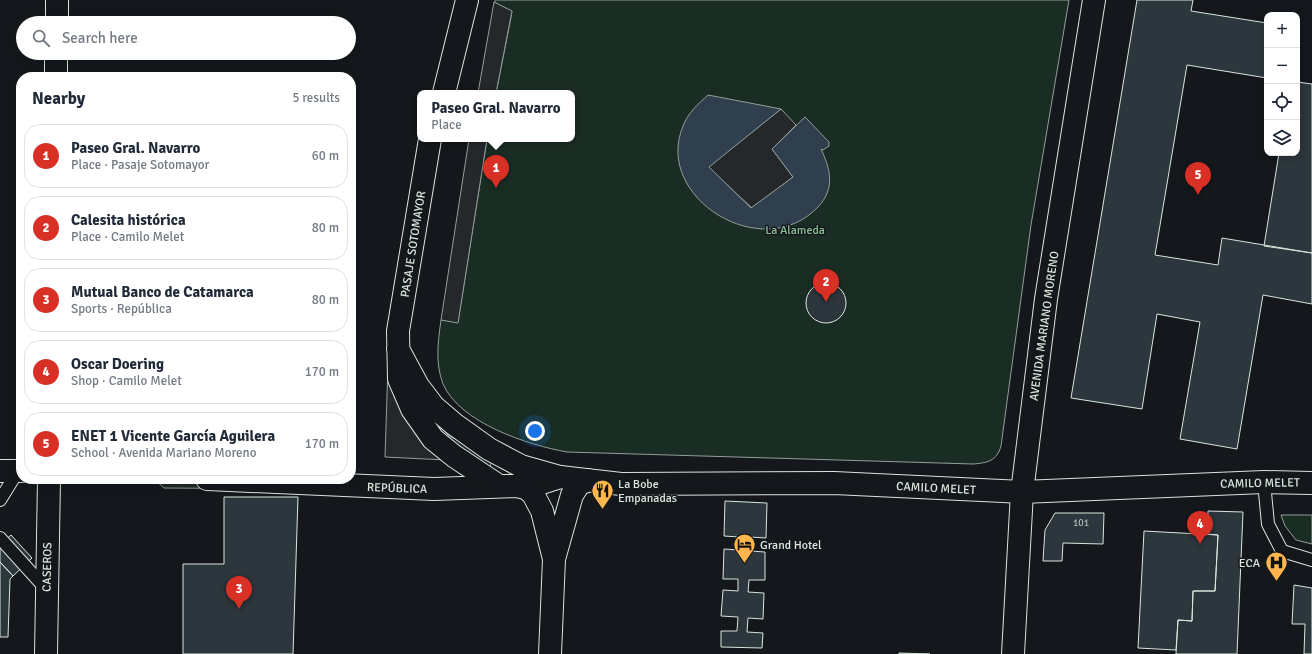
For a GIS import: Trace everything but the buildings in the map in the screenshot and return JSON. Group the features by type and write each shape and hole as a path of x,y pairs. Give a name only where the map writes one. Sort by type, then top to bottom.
{"main road":[{"path":"57,0 57,16"},
{"path":"445,90 467,0"},
{"name":"AVENIDA MARIANO MORENO","path":"1013,654 1022,492 1046,299 1094,0"},
{"path":"56,60 56,72"},
{"name":"PASAJE SOTOMAYOR","path":"430,142 398,332 400,379 412,409 420,423 433,439 454,456 499,486"},
{"path":"398,349 422,391 434,407 454,424 489,448 521,466 560,477"},
{"name":"CAMILO MELET","path":"560,477 621,484 834,483 1022,492 1264,482 1312,483"},
{"name":"REPÚBLICA","path":"320,484 434,489 499,486 518,486 526,488 560,477"},
{"path":"550,654 554,559 572,495 579,484 589,480"},
{"name":"CASEROS","path":"46,654 49,484"},
{"path":"526,488 533,494 542,511 554,559"}],"lane":[{"path":"0,500 13,471"},
{"path":"1264,482 1268,524 1282,551 1312,560"},
{"path":"0,538 47,590"}],"green space":[{"name":"La Alameda","path":"496,0 1069,0 1031,225 1001,446 997,455 987,462 973,464 567,452 551,449 515,438 479,421 464,410 452,398 443,384 440,376 438,360 438,344 441,320 458,322 487,142 575,142 575,90 497,90 512,12 494,2"},
{"path":"1281,515 1312,515 1312,544 1296,540 1285,526"}],"shaded area":[{"path":"494,2 512,11 497,90 479,90"},
{"path":"781,109 796,125 772,149 793,177 752,208 708,167"},
{"path":"469,142 487,142 458,323 441,320"},
{"path":"388,365 446,460 385,457"},
{"path":"434,421 449,436 493,457 490,467 480,464 435,432"},
{"path":"160,484 318,484 313,489 164,488"}],"water":[{"path":"708,95 781,109 709,167 751,208 793,177 772,149 805,117 829,142 829,146 823,150 821,149 829,172 829,186 827,193 818,207 795,223 769,229 743,226 719,215 698,199 684,177 678,153 685,121 694,109"}],"place":[{"name":"Paseo Gral. Navarro","path":"496,188"},
{"name":"ENET 1 Vicente García Aguilera","path":"1198,195"},
{"name":"Calesita histórica","path":"826,302"},
{"name":"La Bobe Empanadas","path":"602,510"},
{"name":"Oscar Doering","path":"1200,544"},
{"name":"Grand Hotel","path":"744,564"},
{"name":"ECA","path":"1276,582"},
{"name":"Mutual Banco de Catamarca","path":"239,609"}]}
